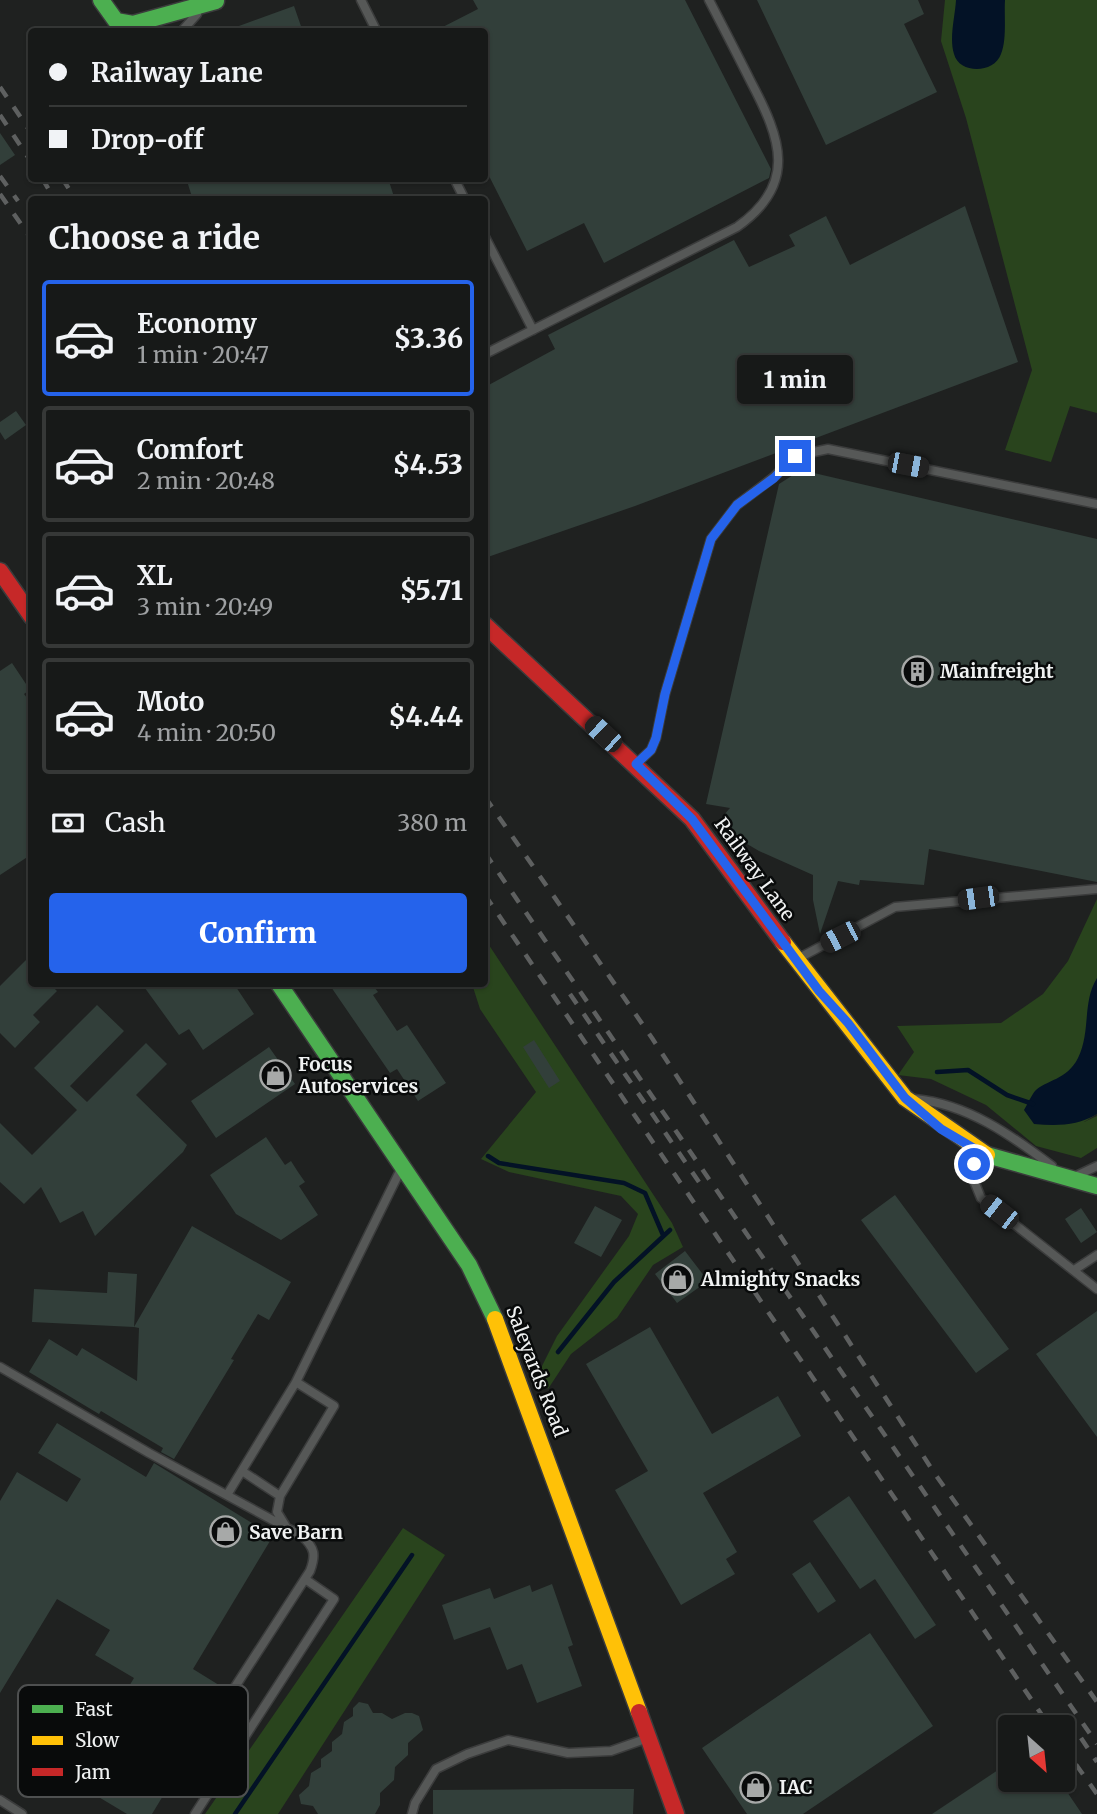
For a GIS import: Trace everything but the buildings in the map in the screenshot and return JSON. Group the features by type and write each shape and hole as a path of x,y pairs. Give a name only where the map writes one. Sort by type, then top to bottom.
{"street":[{"path":"101,0 116,21 133,24 218,1"},
{"path":"0,571 28,611"},
{"name":"Railway Lane","path":"488,628 692,819 796,959 905,1098 941,1129 980,1152 1009,1163 1097,1186"},
{"name":"Saleyards Road","path":"281,987 468,1265 493,1313 676,1814"}],"lane":[{"path":"361,0 375,28"},
{"path":"488,352 737,228 767,200 779,162 776,135 709,0"},
{"path":"185,28 199,12 218,1"},
{"path":"488,243 533,330"},
{"path":"636,764 651,750 656,738 665,694 711,539 737,505 774,478 795,456 828,449 1097,504"},
{"path":"796,959 895,906 1097,889"},
{"path":"905,1098 943,1102 967,1112 1069,1179 1097,1166"},
{"path":"980,1152 972,1176 981,1198 1097,1289"},
{"path":"227,1495 296,1382 402,1166"},
{"path":"1074,1270 1097,1255"},
{"path":"0,1367 286,1527 313,1546 315,1558 305,1579 236,1685"},
{"path":"286,1527 277,1512 280,1496 334,1406 296,1382"},
{"path":"242,1471 280,1496"},
{"path":"248,1732 334,1599 305,1579"},
{"path":"412,1814 415,1802 436,1769 467,1754 508,1740 568,1753 611,1751 650,1737"},
{"path":"195,1814 206,1797"},
{"path":"0,1800 22,1814"}],"green space":[{"path":"945,0 1097,0 1097,413 1070,406 1051,462 1005,450 1032,370 966,118 941,41"},
{"path":"1097,899 1097,1114 1084,1122 1097,1116 1097,1148 1081,1158 1036,1146 986,1105 931,1079 898,1075 914,1052 897,1026 1001,1023 1043,994 1068,961"},
{"path":"488,944 672,1223 683,1247 653,1265 617,1318 571,1354 548,1389 540,1370 557,1336 629,1236 638,1214 621,1196 509,1172 481,1159 536,1092 480,1009 473,987 488,987"},
{"path":"403,1528 445,1555 278,1814 205,1814 217,1797 248,1797 248,1752"}],"water":[{"path":"956,0 1005,0 1003,48 997,61 991,65 977,69 957,61 952,41"},
{"path":"1097,978 1097,1114 1067,1124 1034,1124 1024,1110 1035,1091 1068,1071 1078,1058 1092,987"}],"waterway":[{"path":"937,1072 968,1070 1007,1095 1033,1104"},
{"path":"488,1156 499,1163 624,1183 645,1193 663,1235"},
{"path":"558,1352 614,1282 670,1230"},
{"path":"248,1795 412,1555"},
{"path":"235,1814 247,1797"}],"railway":[{"path":"0,87 28,128"},
{"path":"0,115 28,157"},
{"path":"0,176 18,201"},
{"path":"44,182 53,196"},
{"path":"65,182 73,196"},
{"path":"0,194 28,234"},
{"path":"488,801 652,1038 935,1474 1097,1702"},
{"path":"488,857 1097,1744"},
{"path":"488,899 1042,1715"},
{"path":"570,994 701,1185"},
{"path":"1081,1738 1097,1762"},
{"path":"1075,1763 1097,1794"}],"traffic: fast":[{"path":"101,0 116,21 133,24 216,1"},
{"path":"281,987 469,1265 495,1319"},
{"path":"987,1155 1097,1186"}],"traffic: slow":[{"path":"783,942 905,1098 987,1155"},
{"path":"495,1319 639,1712"}],"traffic: jam":[{"path":"0,571 28,611"},
{"path":"488,628 692,819 783,942"},
{"path":"639,1712 676,1814"}],"place":[{"name":"Mainfreight","path":"917,671"},
{"name":"Focus Autoservices","path":"275,1075"},
{"name":"Almighty Snacks","path":"678,1279"},
{"name":"Save Barn","path":"226,1532"},
{"name":"IAC","path":"756,1787"}],"route":[{"path":"795,456 774,478 737,505 711,539 665,694 656,738 651,750 636,764 692,819 819,991 848,1023 905,1098 941,1129 980,1152 974,1164"}]}
